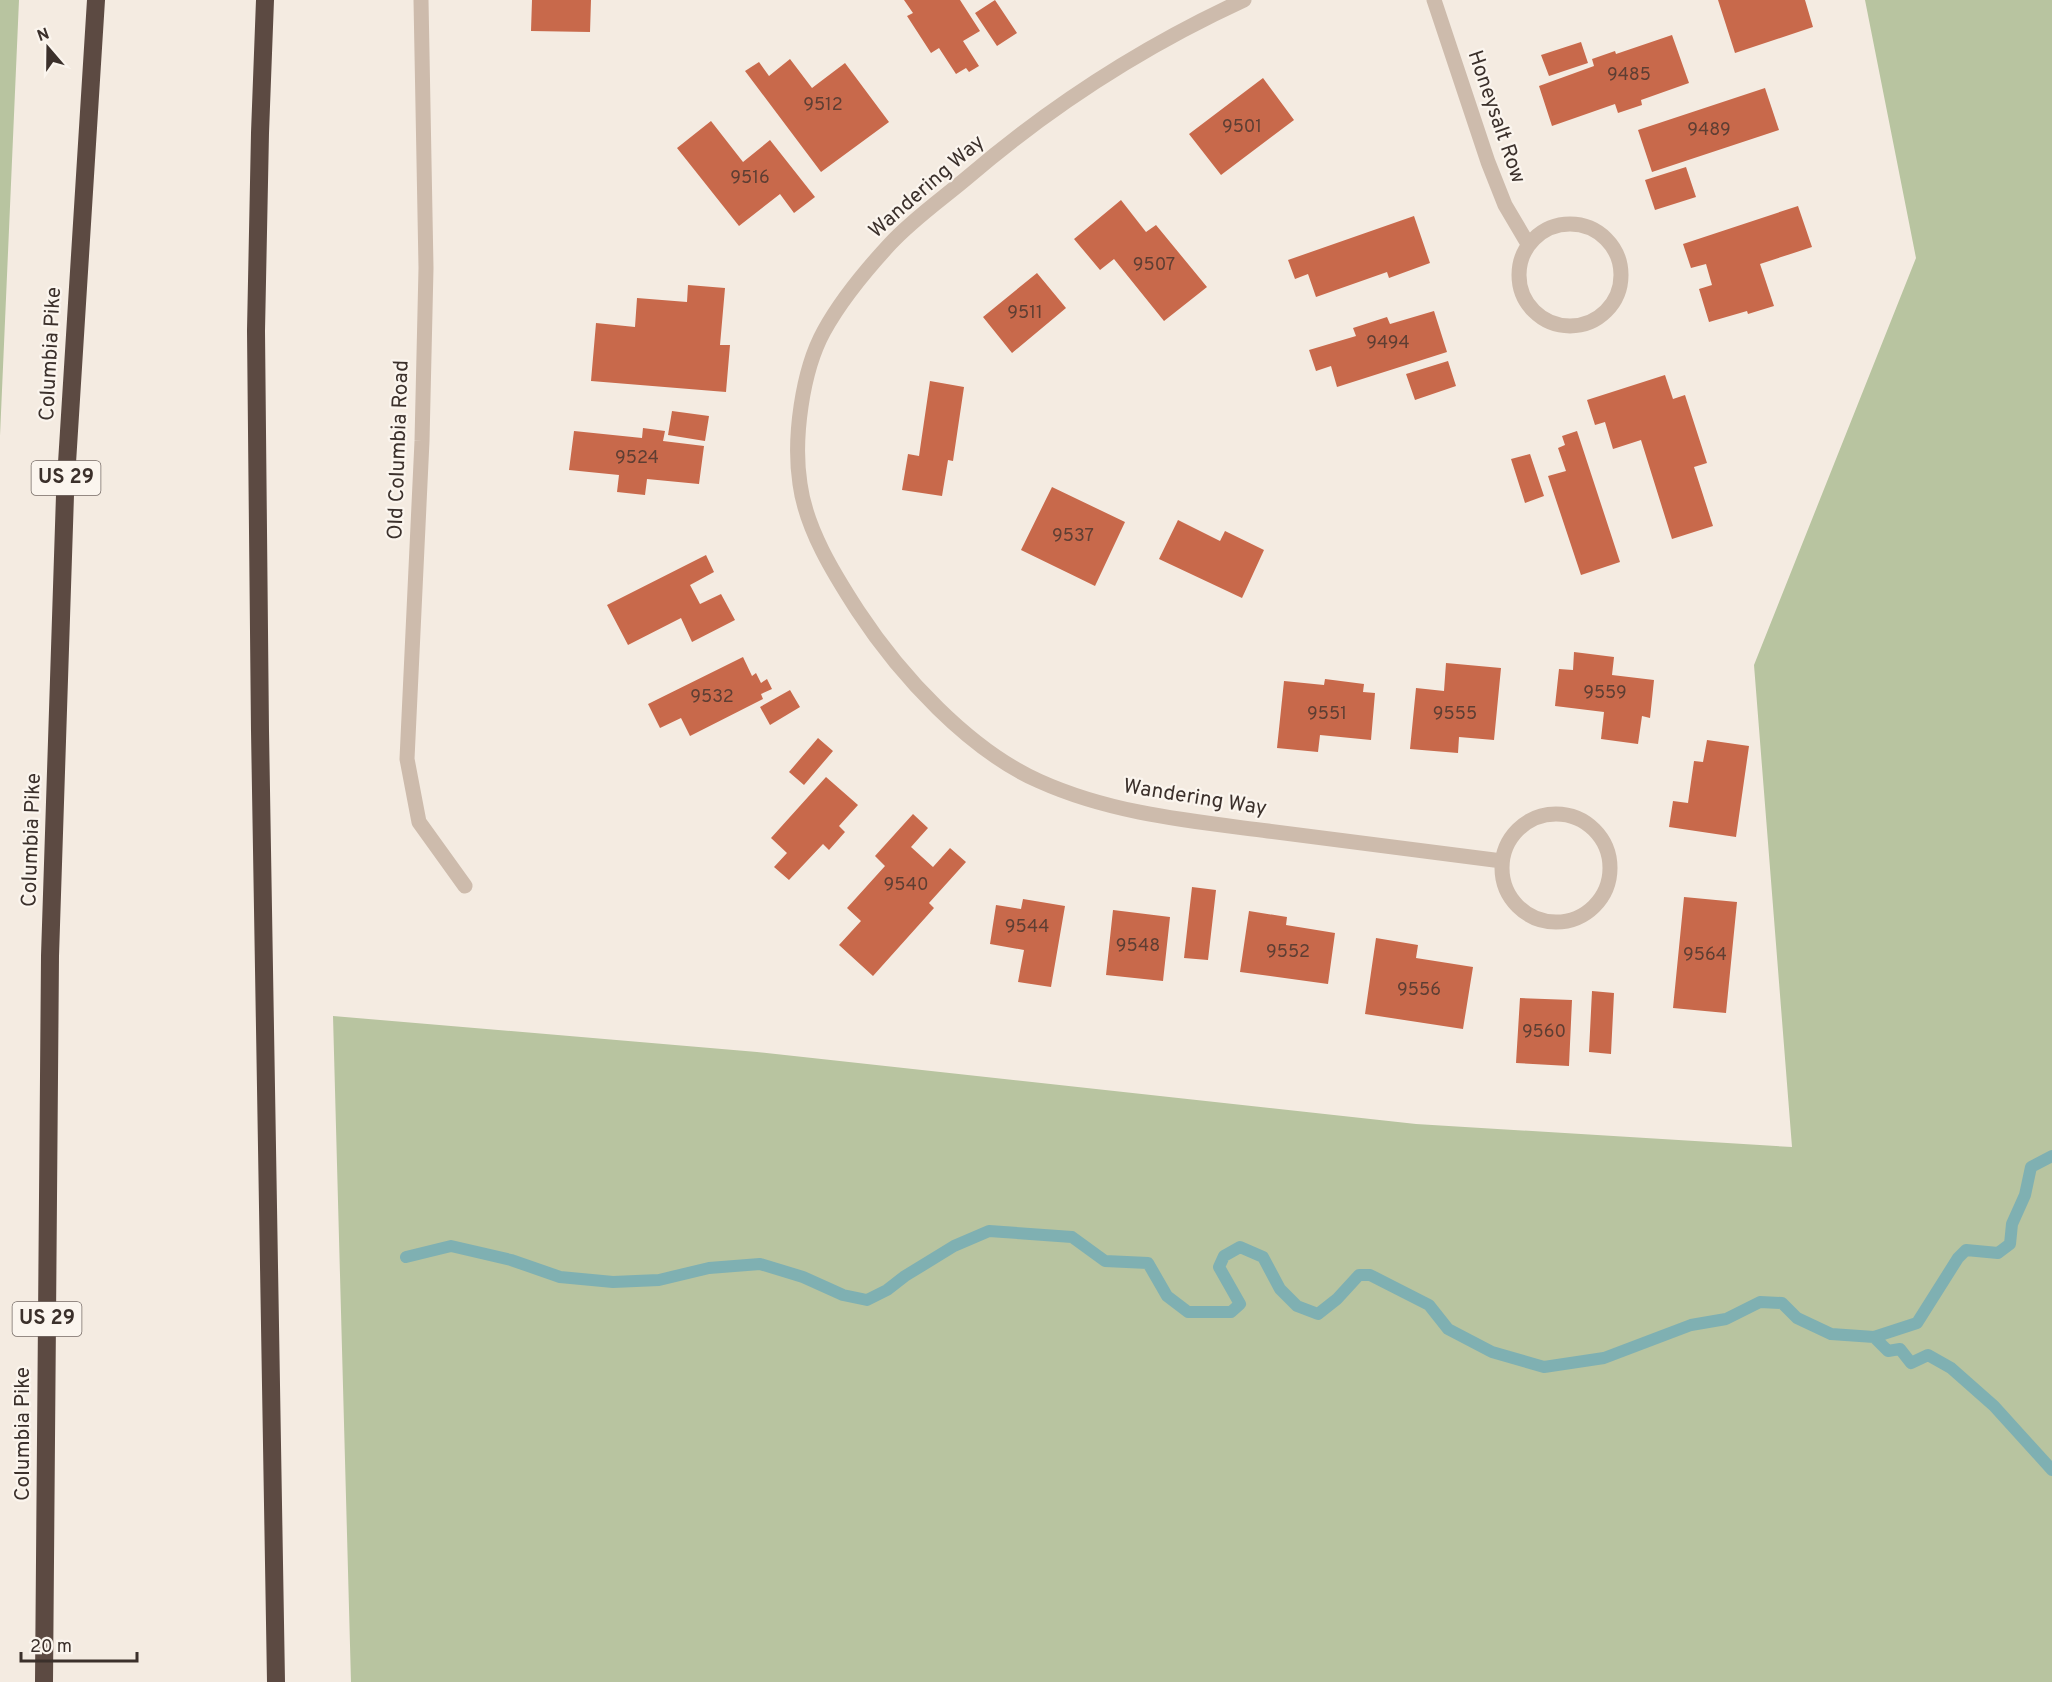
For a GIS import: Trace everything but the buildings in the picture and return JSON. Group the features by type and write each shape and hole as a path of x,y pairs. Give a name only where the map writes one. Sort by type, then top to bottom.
{"highway":[{"name":"Columbia Pike","path":"44,1682 51,944 65,495 96,0"},
{"path":"265,0 256,354 276,1682"}],"street":[{"name":"Old Columbia Road","path":"422,0 426,268 422,441 407,759 419,822 465,886"},
{"name":"Wandering Way","path":"1244,0 1141,53 1058,107 987,161 892,241 853,288 822,333 806,380 797,432 800,486 814,533 837,580 870,629 911,679 947,718 990,752 1037,781 1095,801 1156,817 1502,861"},
{"name":"Honeysalt Row","path":"1434,0 1492,173 1505,205 1528,244"},
{"path":"1572,224 1591,228 1608,240 1618,256 1621,269 1621,284 1609,308 1596,319 1572,326 1556,324 1532,310 1523,296 1519,280 1521,259 1528,244 1543,231 1557,225 1572,224"},
{"path":"1551,814 1570,816 1585,823 1599,836 1607,850 1610,873 1605,892 1596,904 1581,916 1565,922 1546,922 1532,917 1516,906 1507,892 1502,875 1502,861 1508,843 1519,829 1535,819 1551,814"}],"green space":[{"path":"0,0 19,0 0,436"},
{"path":"1865,0 2052,0 2052,1682 351,1682 333,1016 757,1052 1416,1124 1792,1147 1754,665 1916,258"}],"waterway":[{"path":"406,1257 451,1246 511,1260 560,1277 613,1282 659,1280 709,1268 760,1264 803,1277 843,1295 867,1300 887,1290 905,1276 954,1246 989,1231 1072,1237 1105,1261 1148,1263 1167,1296 1188,1312 1231,1312 1240,1304 1219,1267 1224,1256 1240,1247 1263,1257 1280,1289 1297,1306 1318,1314 1337,1299 1359,1275 1370,1275 1429,1305 1448,1329 1492,1352 1544,1367 1604,1358 1691,1325 1726,1319 1760,1302 1782,1303 1797,1318 1831,1334 1874,1337 1917,1323 1958,1258 1966,1250 1998,1253 2010,1244 2012,1224 2025,1195 2031,1167 2052,1156"},
{"path":"1874,1337 1888,1351 1900,1349 1911,1363 1928,1355 1951,1368 1994,1406 2052,1470"}]}
